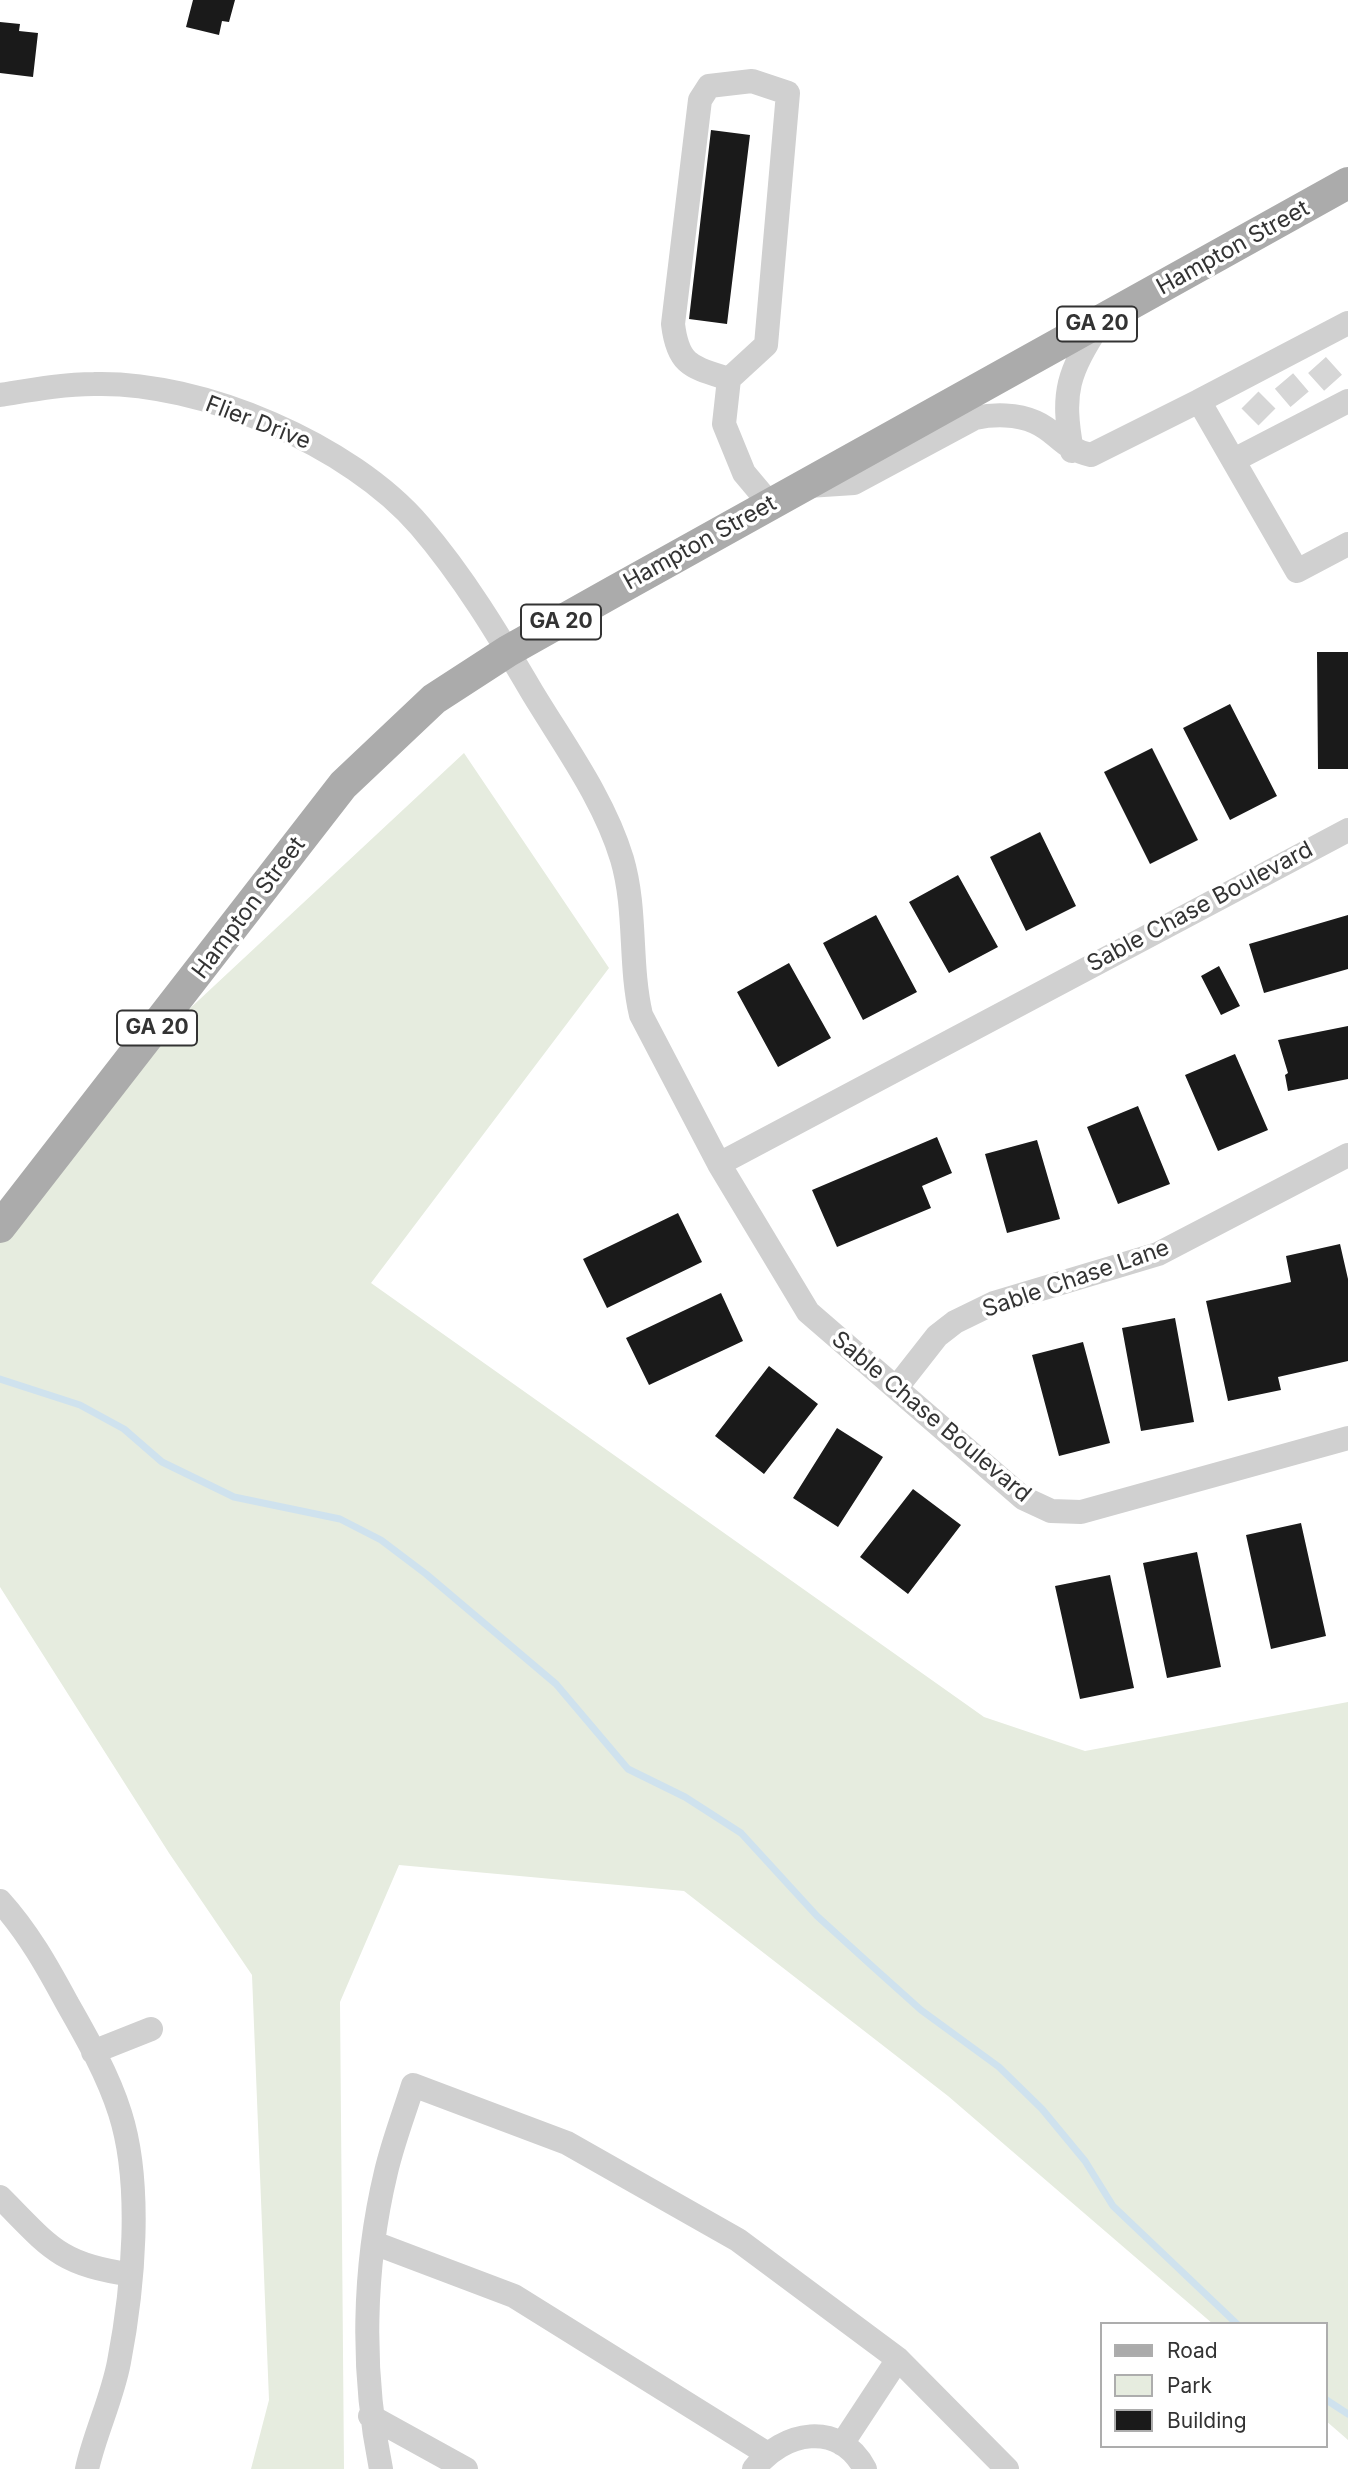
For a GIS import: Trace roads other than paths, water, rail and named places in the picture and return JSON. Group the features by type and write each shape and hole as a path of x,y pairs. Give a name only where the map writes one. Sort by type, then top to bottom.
{"main road":[{"name":"Hampton Street","path":"0,1227 343,785 434,699 508,651 770,503 1100,323 1346,183"}],"street":[{"path":"729,379 696,368 676,350 673,324 700,100 709,86 752,81 788,93 785,153 766,345 729,379 724,424 744,473 770,503"},
{"path":"1072,451 1066,397 1074,362 1100,323"},
{"path":"800,487 854,483 975,418 992,415 1036,422 1072,451 1091,455 1199,401 1242,392 1308,357 1343,332"},
{"name":"Flier Drive","path":"0,395 96,383 163,391 238,410 286,429 331,452 371,482 418,524 464,582 508,651"},
{"path":"1234,460 1277,427 1344,395"},
{"path":"1199,401 1297,570 1348,544"},
{"name":"Sable Chase Boulevard","path":"508,651 609,824 622,859 631,901 636,992 641,1015 719,1164 808,1312 1023,1498 1038,1506 1064,1513 1081,1512 1348,1438"},
{"name":"Sable Chase Boulevard","path":"719,1164 1348,830"},
{"name":"Sable Chase Lane","path":"897,1387 921,1354 955,1322 994,1303 1158,1254 1348,1155"},
{"path":"0,1901 37,1947 93,2052 120,2113 129,2151 133,2181 129,2274 119,2363 87,2469"},
{"path":"93,2052 151,2029"},
{"path":"381,2469 370,2416 368,2277 386,2171 413,2085 567,2143 738,2240 898,2359 1007,2469"},
{"path":"0,2197 45,2242 67,2259 89,2268 129,2274"},
{"path":"374,2243 514,2296 760,2461 784,2441 805,2436 827,2438 842,2444 865,2469"},
{"path":"842,2444 898,2359"},
{"path":"370,2416 466,2469"}],"waterway":[{"path":"0,1379 80,1405 124,1429 162,1462 234,1497 340,1519 381,1540 426,1574 556,1684 628,1769 685,1797 741,1833 817,1916 872,1966 921,2010 999,2067 1042,2109 1085,2161 1113,2206 1235,2322"},
{"path":"1327,2400 1348,2414"}],"tunnel":[{"path":"1317,365 1335,385"},
{"path":"1284,381 1302,402"},
{"path":"1250,400 1270,420"}]}
